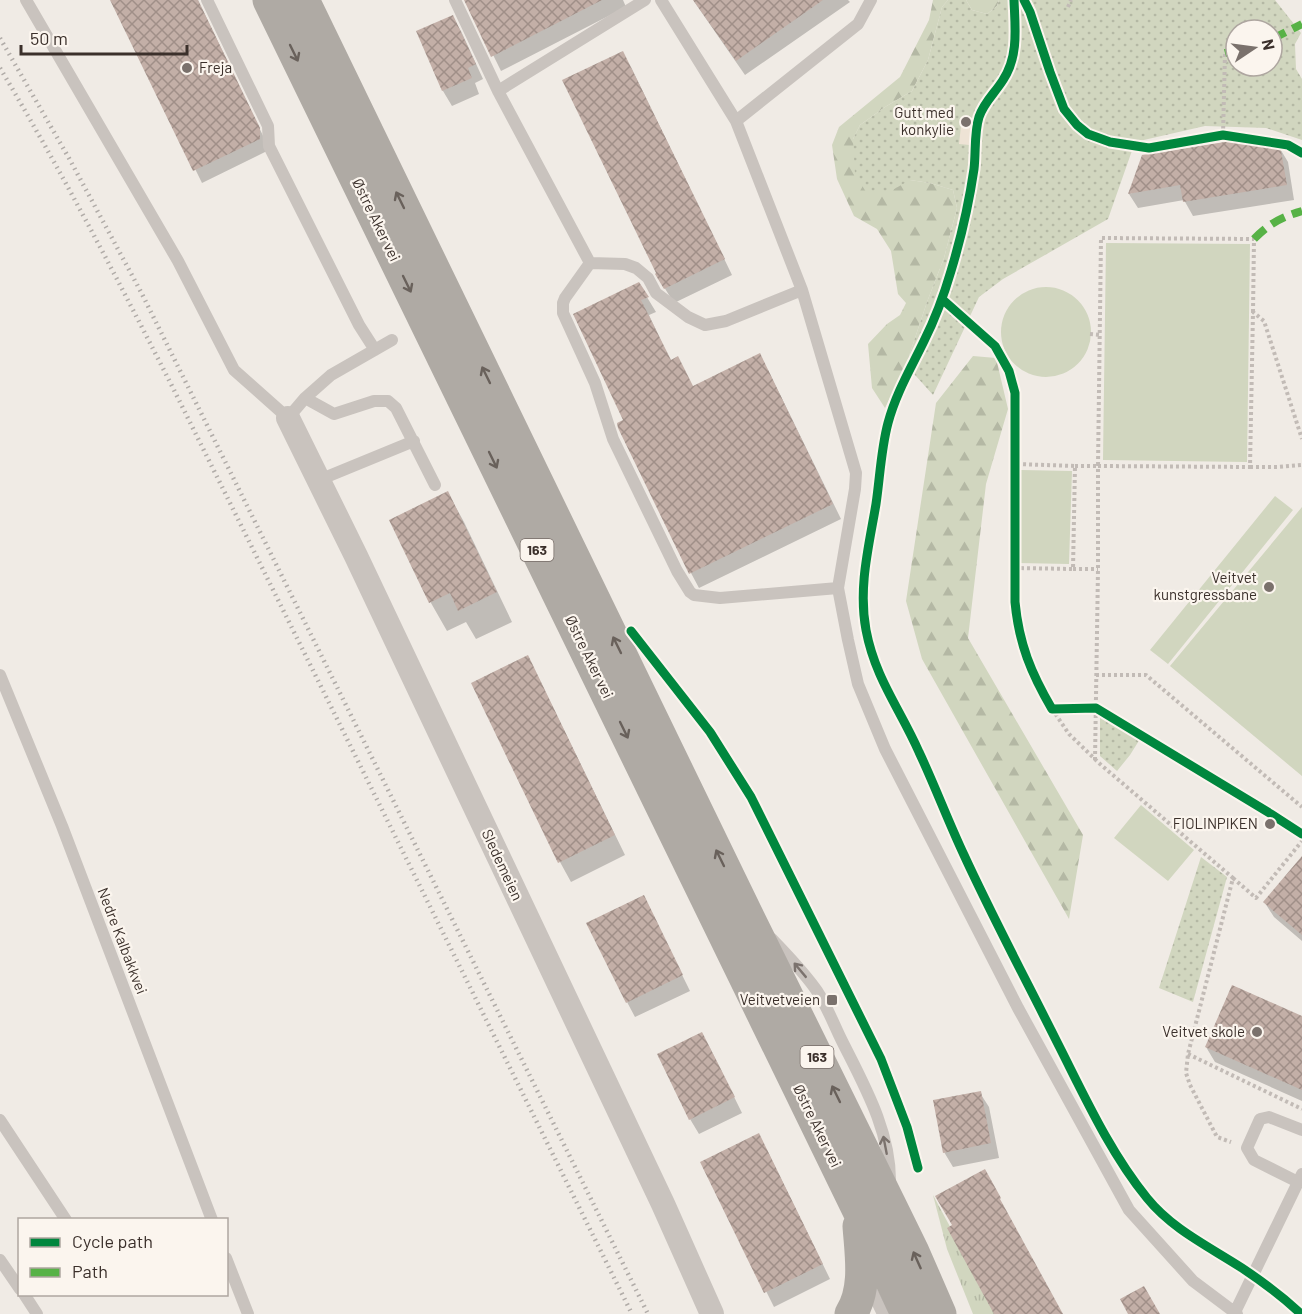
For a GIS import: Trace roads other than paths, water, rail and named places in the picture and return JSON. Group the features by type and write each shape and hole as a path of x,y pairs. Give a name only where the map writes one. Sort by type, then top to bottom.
{"highway":[{"name":"Østre Aker vei","path":"269,0 874,1206 913,1252 940,1314"},
{"name":"Østre Aker vei","path":"303,0 746,911 874,1206 907,1314"},
{"name":"163","path":"851,1314 862,1282 861,1270 874,1206"}],"street":[{"name":"Sledemeien","path":"288,418 356,556 663,1204 712,1314"}],"lane":[{"path":"26,0 178,261 234,370 288,418 305,398 331,375 392,340"},
{"path":"207,0 268,126 269,146 359,325 375,350"},
{"path":"455,0 498,91 590,263"},
{"path":"498,91 645,0"},
{"path":"661,0 736,121 802,291 856,473 838,588 858,684 885,749 1023,1018 1129,1210 1193,1281 1236,1313 1300,1178 1254,1160 1247,1148 1260,1119 1269,1117 1302,1130"},
{"path":"736,121 858,24 871,0"},
{"path":"590,263 625,264 636,268 648,278 656,293 688,317 705,325 726,321 802,291"},
{"path":"590,263 565,298 563,313 595,383 613,439 677,571 690,592 694,595 720,598 838,588"},
{"path":"305,398 334,414 374,401 388,401 396,408 435,485"},
{"path":"319,480 414,441"},
{"name":"Nedre Kalbakkvei","path":"0,675 62,826 211,1218"},
{"path":"0,1120 65,1218"},
{"path":"0,1260 18,1286"},
{"path":"228,1263 248,1314"},
{"path":"861,1270 883,1314"},
{"path":"25,1296 37,1314"}],"railway":[{"path":"0,38 70,160 141,292 648,1314"},
{"path":"0,68 89,226 173,388 632,1314"}],"place":[{"name":"Freja","path":"187,68"},
{"name":"Gutt med konkylie","path":"966,122"},
{"name":"Veitvet kunstgressbane","path":"1269,587"},
{"name":"FIOLINPIKEN","path":"1270,824"},
{"name":"Veitvetveien","path":"832,1000"},
{"name":"Veitvet skole","path":"1257,1032"}]}
